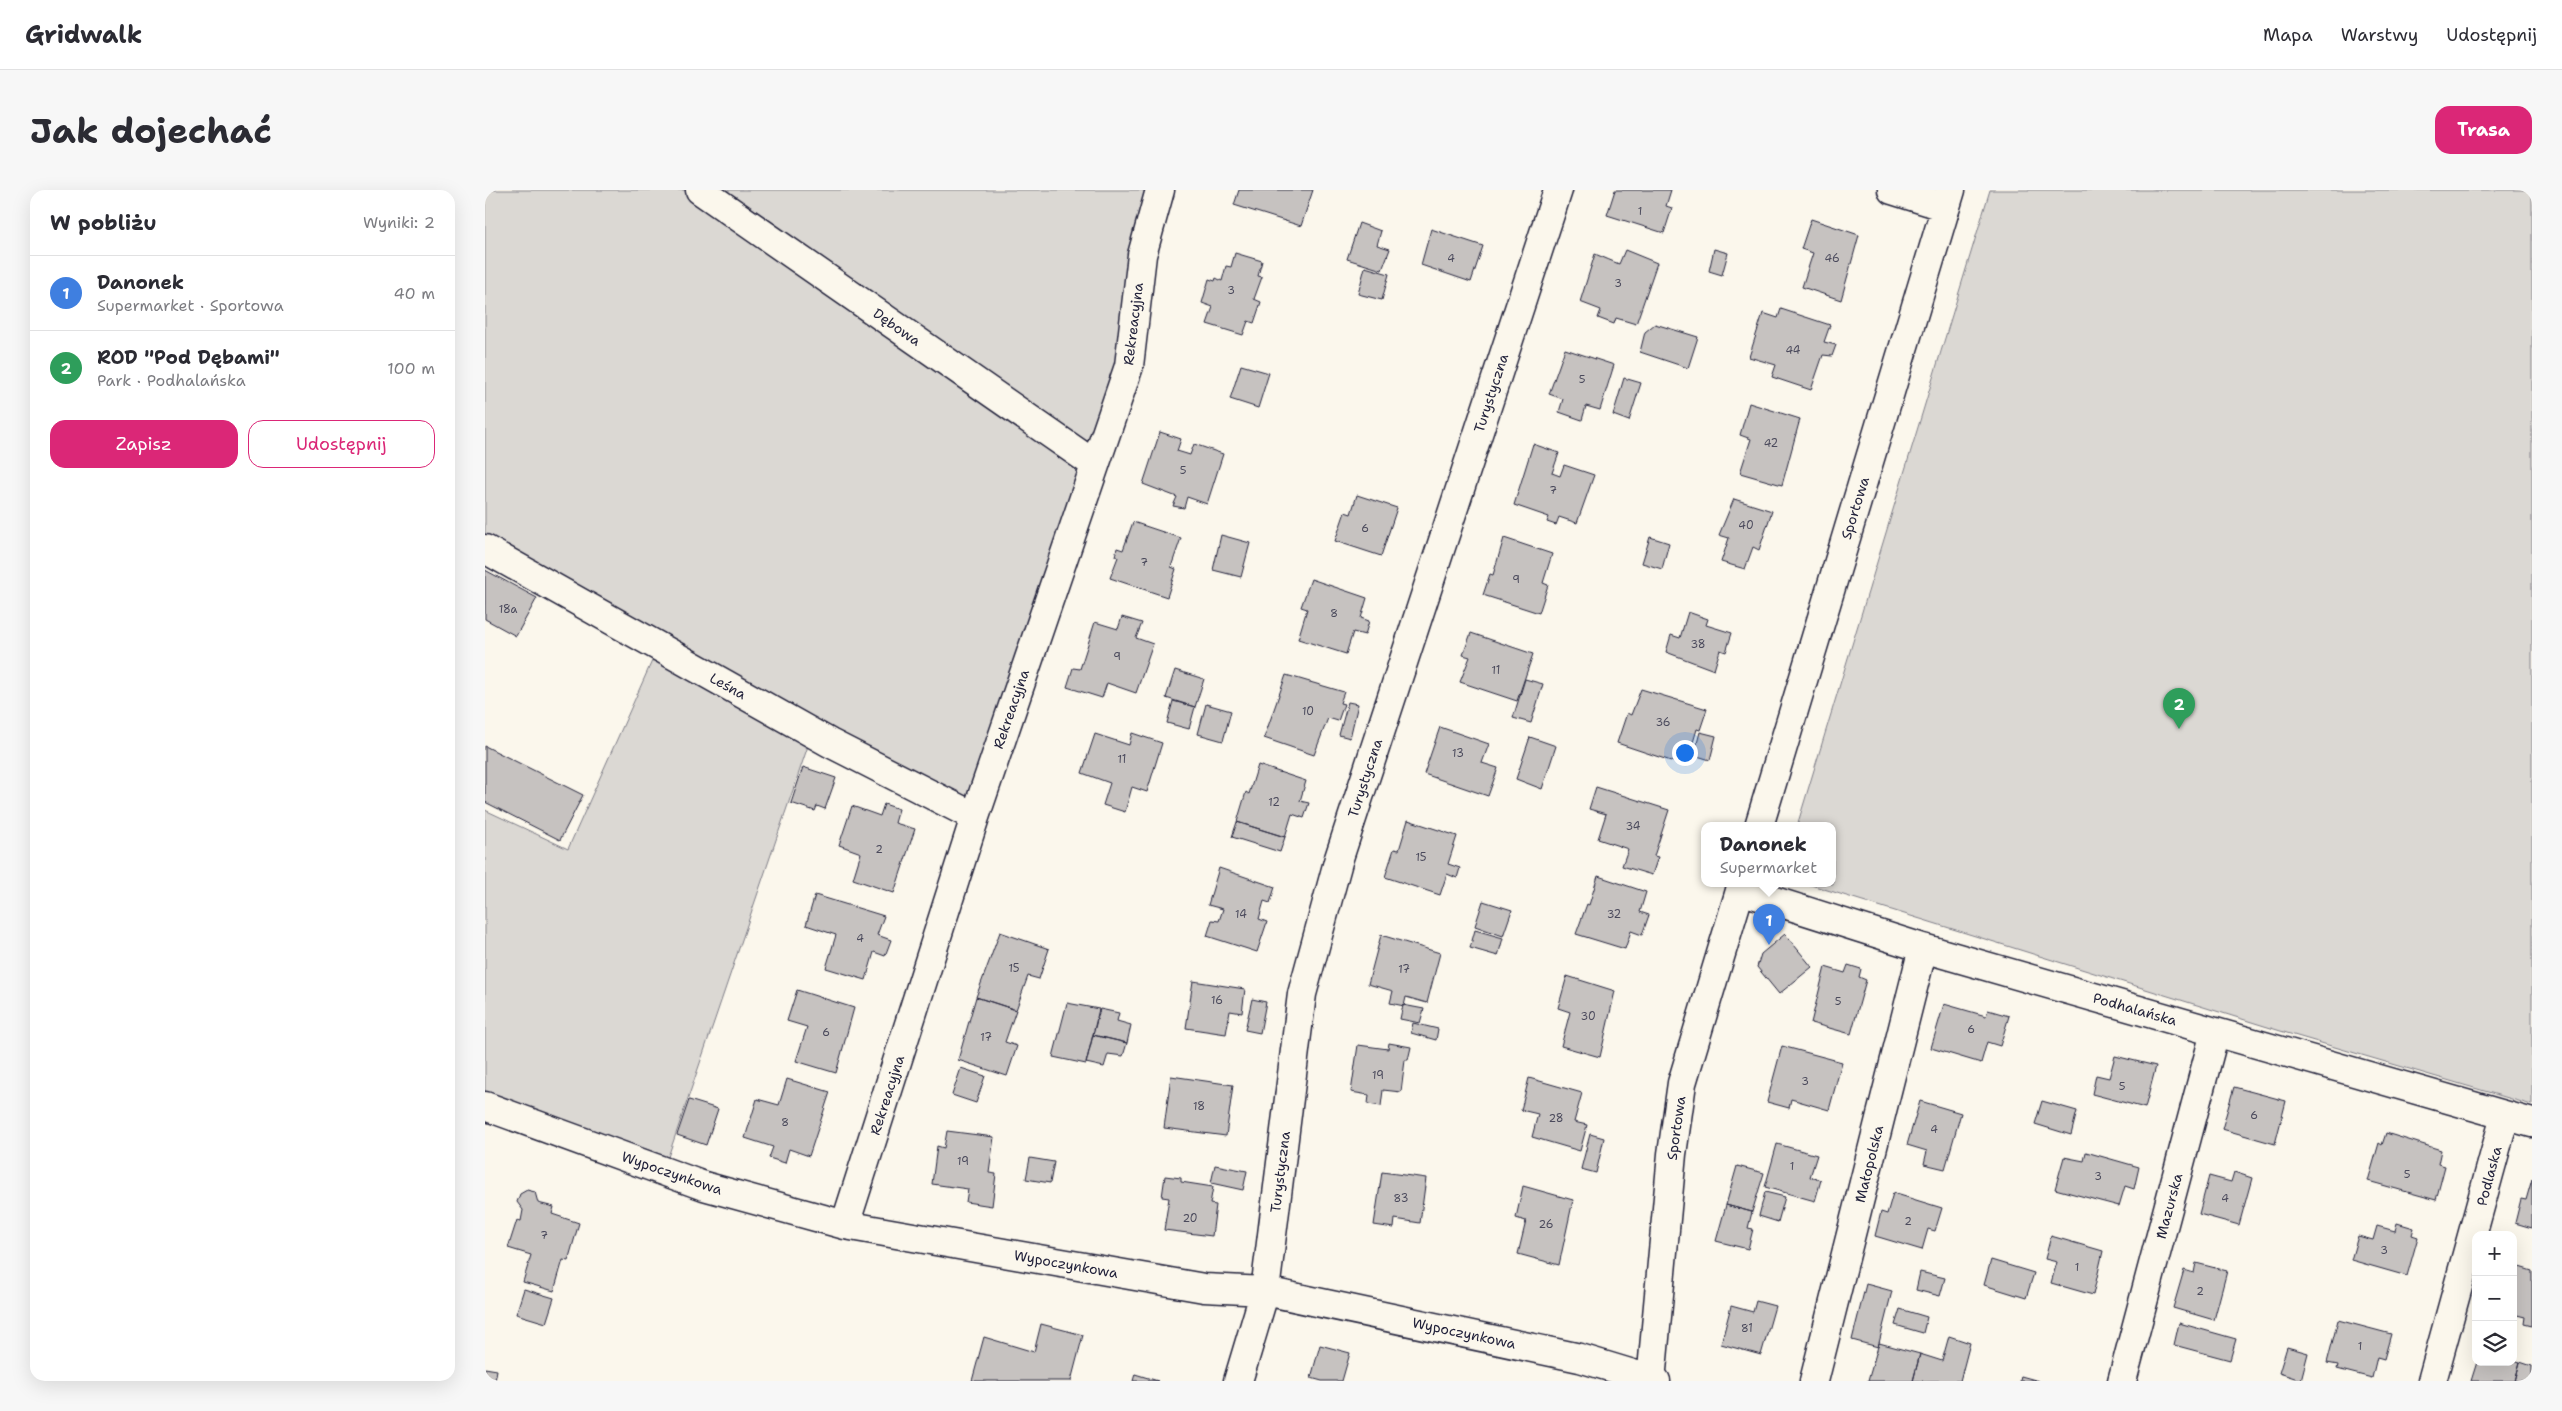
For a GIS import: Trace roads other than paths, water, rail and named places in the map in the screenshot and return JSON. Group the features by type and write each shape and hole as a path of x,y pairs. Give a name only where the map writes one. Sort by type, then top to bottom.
{"street":[{"name":"Dębowa","path":"700,190 1094,464"},
{"name":"Rekreacyjna","path":"845,1225 975,817 1129,366 1142,255 1160,190"},
{"name":"Turystyczna","path":"1238,1381 1265,1291 1302,994 1334,876 1558,190"},
{"path":"1892,190 1949,198"},
{"name":"Sportowa","path":"1760,822 1949,198"},
{"name":"Leśna","path":"485,548 830,743 975,817"},
{"name":"Sportowa","path":"1653,1381 1672,1154 1682,1083 1741,887"},
{"name":"Podhalańska","path":"1741,887 1923,948 2532,1123"},
{"name":"Małopolska","path":"1814,1381 1923,948"},
{"name":"Mazurska","path":"2122,1381 2215,1032"},
{"name":"Wypoczynkowa","path":"485,1106 704,1186 845,1225 1204,1288 1265,1291 1580,1358 1653,1381"},
{"name":"Podlaska","path":"2432,1381 2505,1116"}],"place":[{"name":"ROD \"Pod Dębami\"","path":"2179,729"},
{"name":"Danonek","path":"1769,945"}]}
